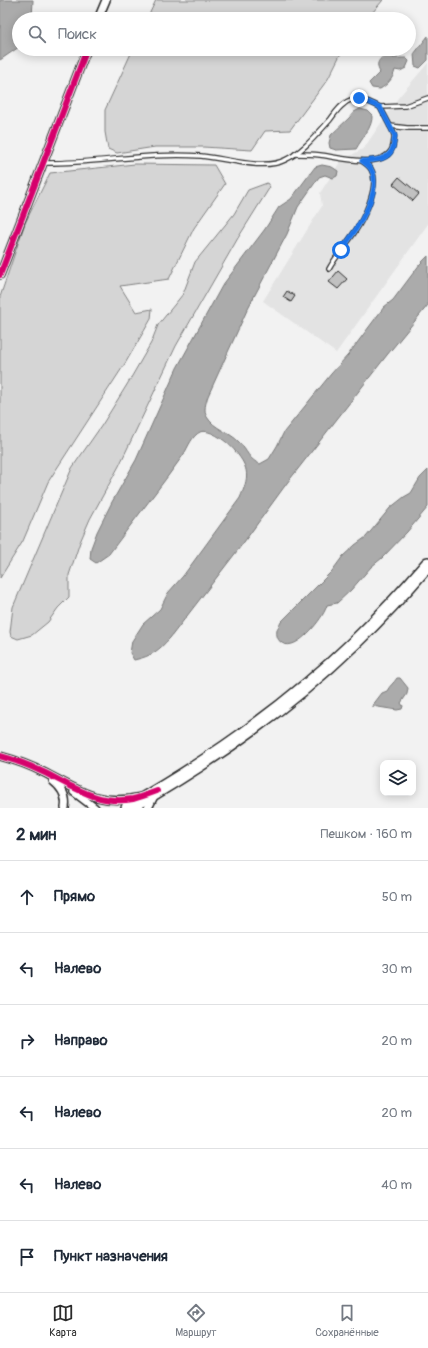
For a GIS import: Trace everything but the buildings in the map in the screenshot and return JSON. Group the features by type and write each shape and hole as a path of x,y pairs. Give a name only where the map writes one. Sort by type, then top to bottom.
{"highway":[{"path":"128,808 236,740 295,695 355,642 398,598 428,564"}],"street":[{"path":"101,12 106,0"},
{"path":"0,275 84,56"},
{"path":"0,756 24,763 86,794 112,800 133,799 157,791"},
{"path":"44,773 59,786 64,794 66,803 65,808"},
{"path":"64,784 94,808"},
{"path":"148,808 157,791"}],"lane":[{"path":"43,163 80,163 167,155 200,156 261,165 275,164 295,154 308,144 343,104 352,99 359,98 380,107 405,106 428,98"},
{"path":"295,154 318,154 362,161 386,157 392,150 395,136 380,107"},
{"path":"390,126 428,128"},
{"path":"329,269 355,232 372,194 374,183 373,174 371,169 362,161"}],"shaded area":[{"path":"0,0 33,0 32,12 12,12 12,52 0,60"},
{"path":"156,0 383,0 373,12 150,12"},
{"path":"428,36 428,60 420,68 415,66 414,56 416,56 416,51"},
{"path":"130,56 340,56 328,79 290,130 265,131 252,150 203,147 155,147 117,153 108,149 105,132 105,110"},
{"path":"391,56 393,58 406,58 409,61 406,68 400,71 395,70 393,76 385,86 380,89 372,88 369,83 380,72 378,63 383,57"},
{"path":"428,63 428,224 336,353 263,301 322,206 320,193 340,162 364,148 398,98"},
{"path":"360,109 368,111 372,115 372,119 369,128 356,149 336,150 330,148 329,143 331,135 354,112"},
{"path":"135,164 214,165 225,184 194,228 169,279 120,286 136,312 152,309 151,319 126,362 48,482 23,541 0,578 0,297 25,223 50,173"},
{"path":"322,165 332,167 338,171 337,176 333,178 325,175 319,177 298,207 287,234 248,308 208,396 205,412 210,421 242,445 253,460 260,464 269,459 284,432 348,355 384,307 393,300 420,264 428,256 428,305 287,483 244,542 170,638 162,646 146,657 134,660 130,653 132,641 143,624 160,609 168,593 183,576 240,498 246,479 246,468 240,457 224,440 209,432 200,432 192,439 175,467 109,554 96,563 90,559 91,548 97,532 136,460 177,368 222,286 265,229 279,207 291,199 315,167"},
{"path":"267,183 270,187 238,238 176,346 119,466 90,519 80,542 69,575 69,597 58,608 48,622 32,635 18,639 11,636 10,632 13,607 72,468 102,425 128,383 151,343 158,325 183,294 195,262 234,214 248,190"},
{"path":"428,470 428,507 407,532 337,603 327,605 322,616 308,634 297,642 289,645 280,642 277,637 277,629 281,622 332,571 343,556 366,537 390,508 411,493 420,478"},
{"path":"397,678 400,678 408,688 407,694 401,703 403,706 402,709 397,710 372,706 382,693 387,691"}],"cycle path":[{"path":"0,275 84,56"},
{"path":"0,756 32,767 76,789 97,797 120,800 133,799 157,791"}],"route":[{"path":"341,250 355,232 372,194 374,183 373,174 371,169 362,161 386,157 392,150 395,136 380,107 359,98"}]}
